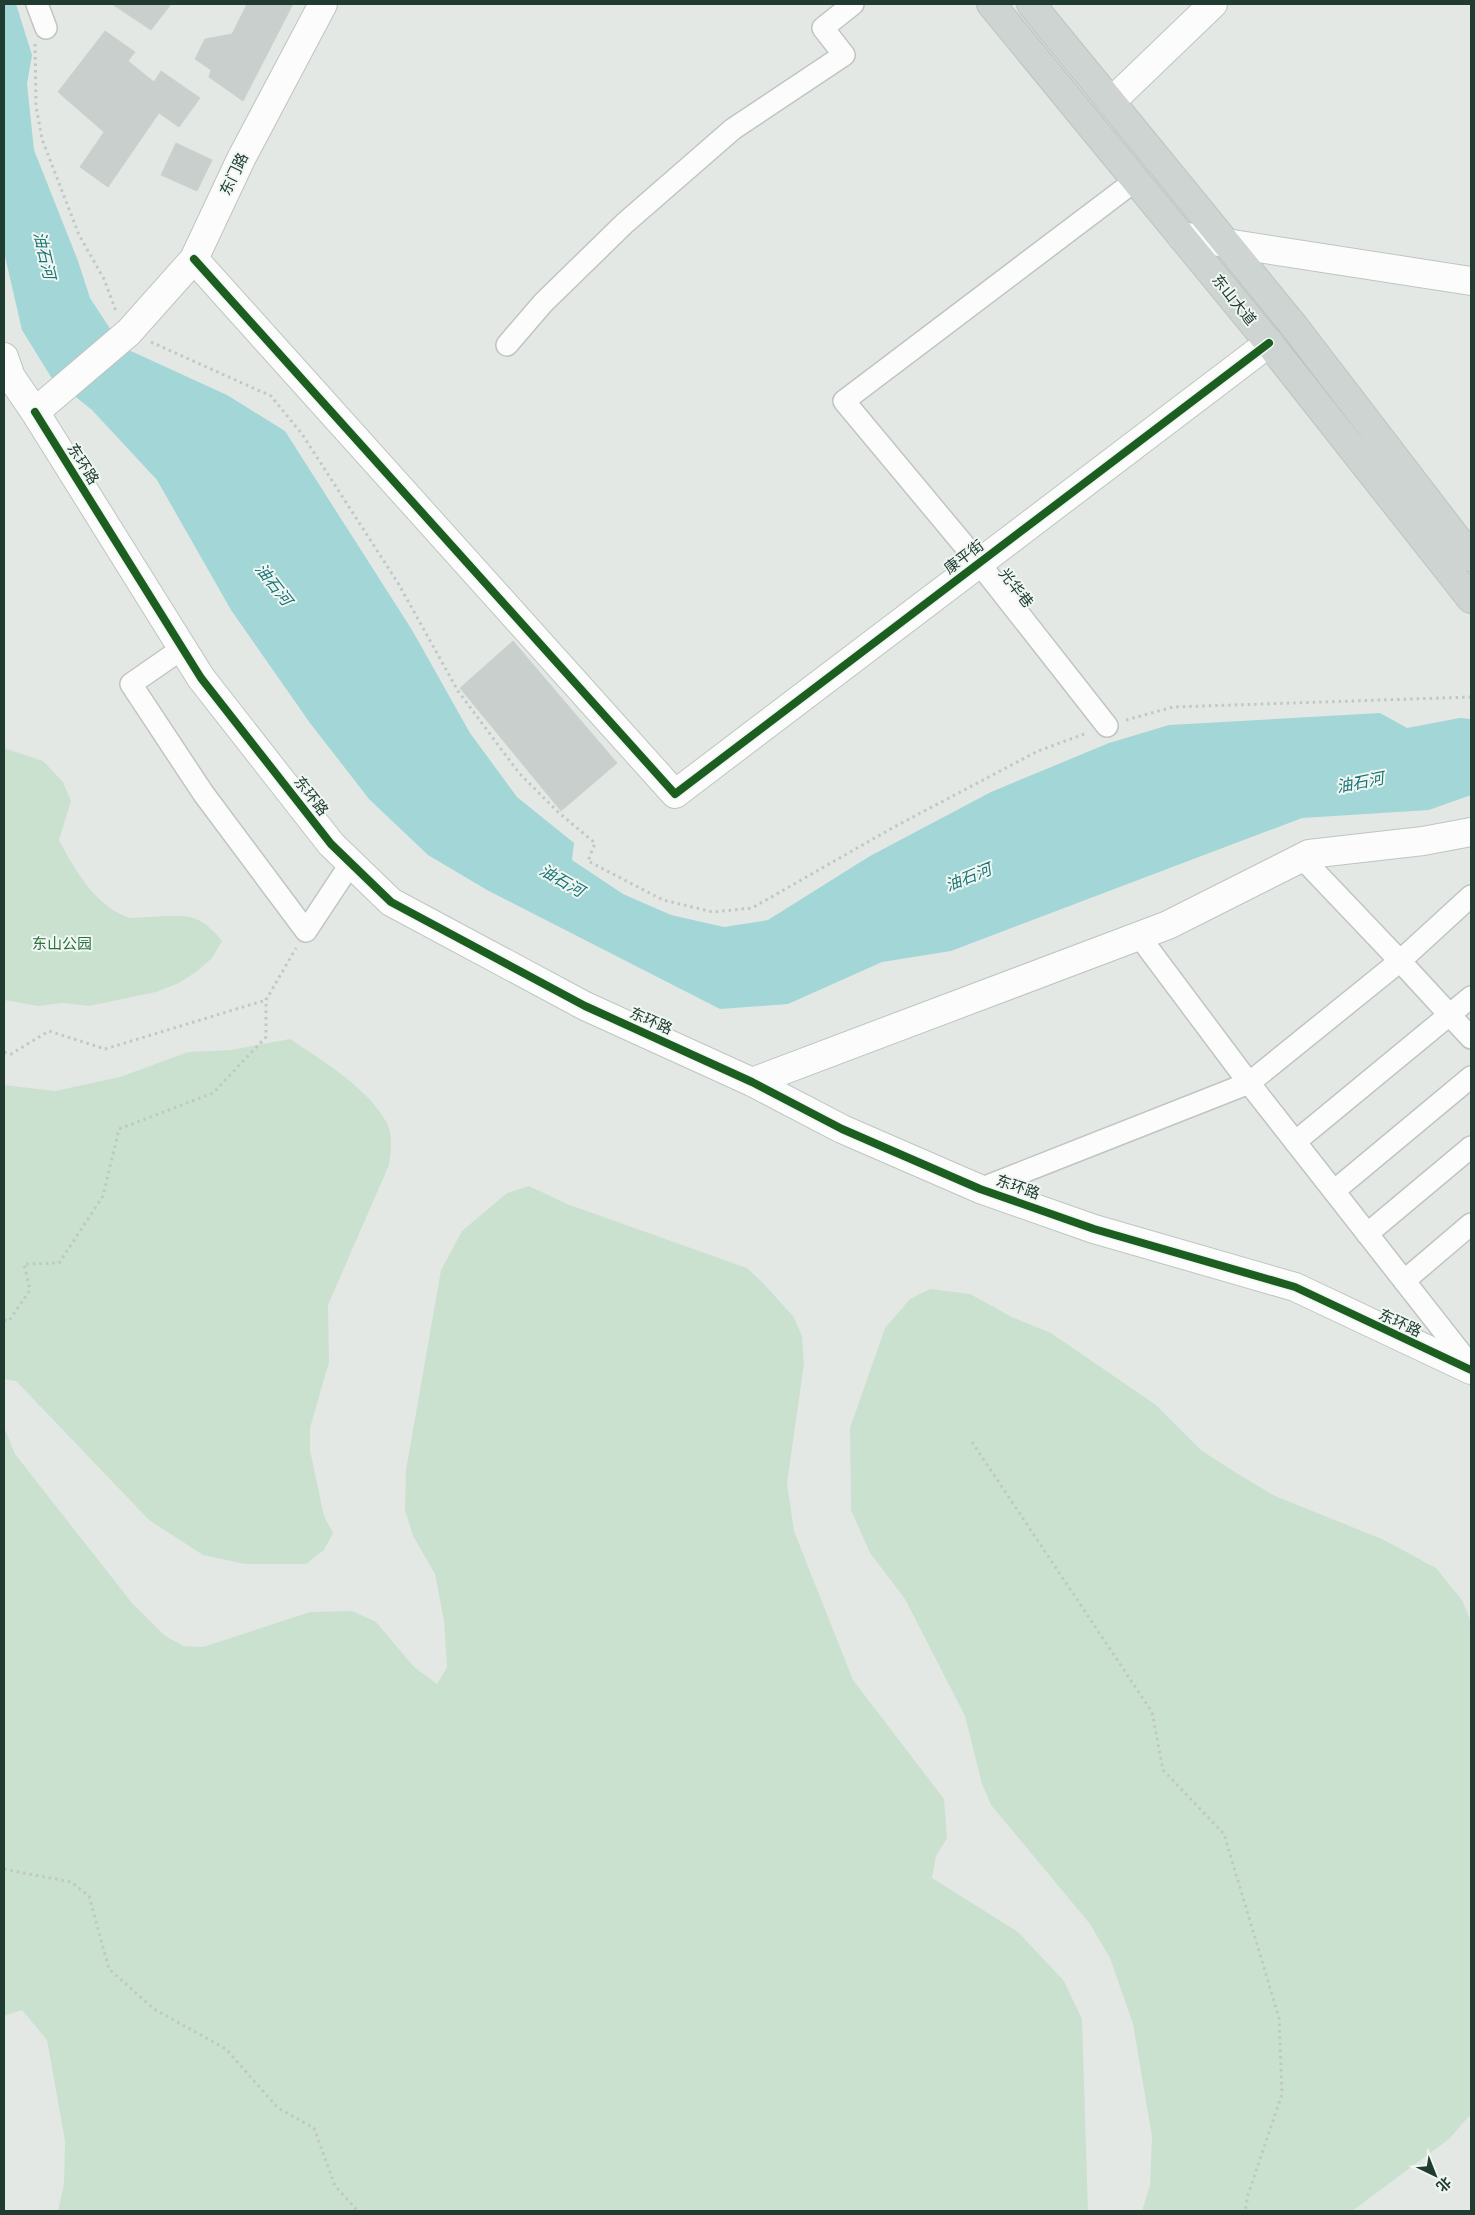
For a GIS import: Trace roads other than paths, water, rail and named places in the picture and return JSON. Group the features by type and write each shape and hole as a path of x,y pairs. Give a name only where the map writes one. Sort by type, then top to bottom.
{"main road":[{"name":"东山大道","path":"991,4 1269,343 1471,599"},
{"name":"东山大道","path":"1031,4 1294,326 1471,557"}],"street":[{"path":"37,4 41,33"},
{"name":"东门路","path":"43,406 131,329 194,258 241,159 323,4"},
{"path":"507,345 543,303 625,223 733,129 844,55 823,28 853,4"},
{"path":"1112,102 1213,4"},
{"name":"光华巷","path":"1108,726 979,563 844,401 1136,180"},
{"path":"1181,236 1471,281"},
{"name":"康平街","path":"194,258 676,794 1269,343"},
{"name":"东环路","path":"4,357 11,377 43,406 201,678 331,844 391,902 585,1006 752,1082 842,1129 980,1188 1094,1228 1294,1287 1471,1368"},
{"path":"183,648 131,684 203,793 306,931 350,863"},
{"path":"752,1082 1168,925 1309,854 1471,832"},
{"path":"1302,858 1400,960 1471,1038"},
{"path":"980,1188 1249,1083 1400,960 1471,896"},
{"path":"1139,936 1249,1083 1471,1368"},
{"path":"1295,1142 1471,997"},
{"path":"1334,1191 1471,1077"},
{"path":"1367,1234 1471,1147"},
{"path":"1404,1280 1471,1224"}],"water":[{"name":"油石河","path":"4,4 16,4 32,55 27,84 34,150 78,261 90,298 122,347 227,395 285,431 412,630 470,733 517,797 574,843 572,860 623,894 671,915 724,927 768,920 870,856 991,792 1109,743 1169,725 1380,713 1407,728 1460,718 1471,719 1471,795 1429,810 1302,818 951,951 882,962 788,1004 720,1009 487,890 428,855 369,799 310,723 231,610 157,480 92,410 51,377 22,330 4,252"}],"park label":[{"name":"东山公园","path":"62,944"}]}
